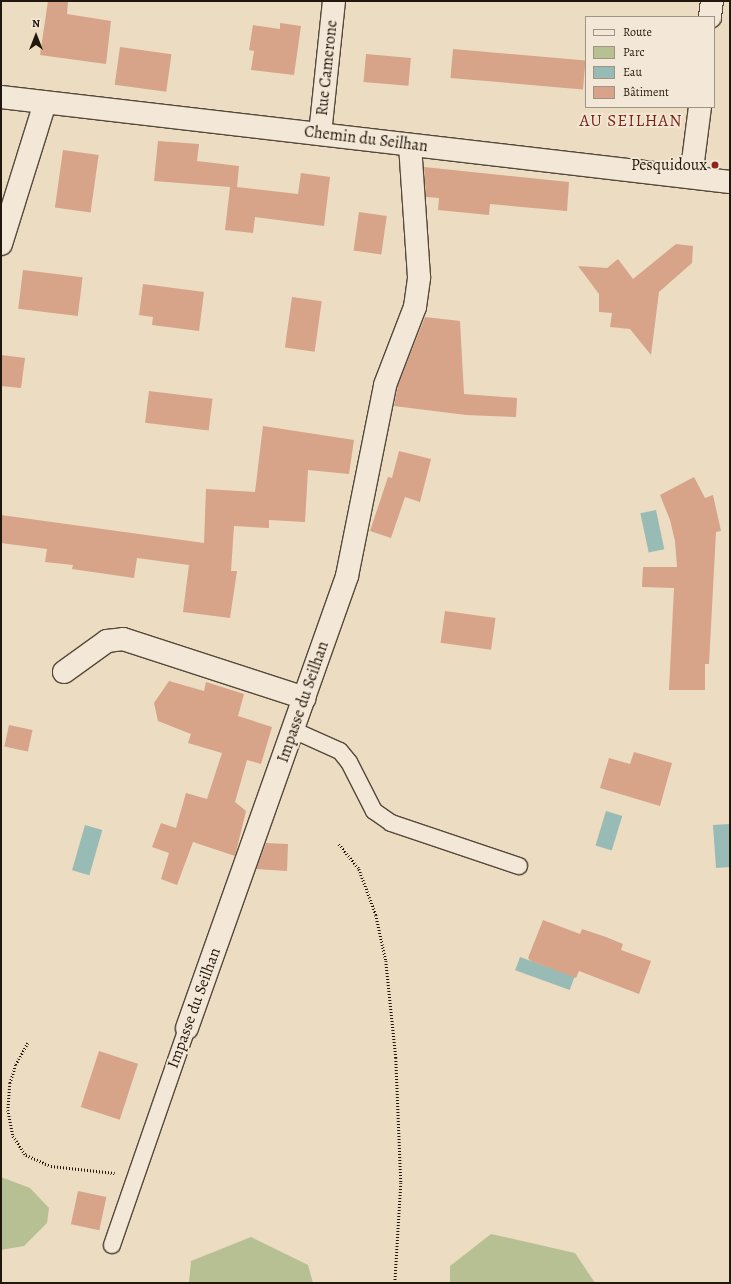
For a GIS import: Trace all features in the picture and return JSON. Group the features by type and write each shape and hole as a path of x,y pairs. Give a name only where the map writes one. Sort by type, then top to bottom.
{"street":[{"name":"Rue Camerone","path":"320,134 334,1"},
{"path":"710,16 712,1"},
{"name":"Chemin du Seilhan","path":"1,97 730,182"},
{"path":"1,244 45,103"},
{"path":"691,177 700,108"},
{"name":"Impasse du Seilhan","path":"186,1028 347,576 385,385 415,307 419,277 410,145"},
{"path":"64,672 107,641 123,639 304,698"}],"lane":[{"path":"293,730 340,751 349,762 374,811 392,823 519,866"},
{"name":"Impasse du Seilhan","path":"112,1245 186,1028"}],"path":[{"path":"339,844 359,869 376,915 386,960 396,1058 400,1175 395,1283"},
{"path":"28,1043 16,1065 10,1084 8,1110 13,1136 26,1155 51,1166 135,1175"}],"green space":[{"path":"1,1177 30,1188 49,1208 47,1223 24,1246 1,1250"},
{"path":"491,1234 575,1253 595,1283 450,1283 450,1266"},
{"path":"251,1237 308,1265 313,1283 189,1283 191,1261"}],"water":[{"path":"656,510 664,549 649,552 640,513"},
{"path":"606,811 622,816 612,850 595,845"},
{"path":"730,824 730,867 716,868 713,825"},
{"path":"85,825 102,830 89,875 72,870"},
{"path":"520,957 575,977 570,990 515,970"}],"building":[{"path":"48,1 68,1 67,14 111,21 106,64 40,55"},
{"path":"280,23 301,26 294,75 251,70 254,51 249,50 253,25 280,29"},
{"path":"120,47 171,54 166,92 115,85"},
{"path":"453,49 585,61 583,89 450,78"},
{"path":"366,54 411,58 408,86 364,82"},
{"path":"158,141 199,144 197,161 239,166 237,187 298,194 301,173 330,177 324,226 255,217 253,233 225,230 230,187 154,181"},
{"path":"63,150 99,155 91,212 55,207"},
{"path":"424,167 569,182 567,211 490,204 489,215 438,210 439,198 426,197"},
{"path":"359,212 387,216 381,255 354,251"},
{"path":"676,244 693,246 692,263 659,292 651,355 630,329 610,327 612,313 599,312 599,294 578,266 607,268 618,259 633,279"},
{"path":"23,270 83,277 78,316 18,309"},
{"path":"143,284 204,292 199,331 152,325 153,317 139,315"},
{"path":"292,297 322,301 315,352 285,348"},
{"path":"425,317 460,321 464,394 517,398 516,417 466,415 394,406 398,385"},
{"path":"1,355 25,358 21,388 1,386"},
{"path":"149,391 213,399 209,431 145,423"},
{"path":"263,426 354,440 349,474 308,470 305,522 269,520 269,528 234,526 231,571 237,571 230,618 183,612 189,565 137,558 134,578 72,569 73,565 45,562 47,549 1,543 1,515 204,543 206,489 255,492"},
{"path":"399,451 431,459 420,502 405,497 391,538 370,531 388,477 392,478"},
{"path":"694,477 705,498 713,495 721,531 716,532 709,664 705,664 705,690 669,690 674,588 642,587 643,567 677,567 675,541 670,520 660,495"},
{"path":"445,611 496,618 491,650 441,643"},
{"path":"169,681 204,691 206,682 244,694 238,716 272,727 261,764 247,760 235,802 246,811 235,856 193,842 177,885 161,879 169,853 152,847 161,823 176,828 186,793 207,799 222,753 188,743 191,734 158,721 154,703"},
{"path":"9,725 32,730 28,752 4,747"},
{"path":"634,752 672,763 660,806 600,788 609,758 630,764"},
{"path":"266,843 288,844 287,871 256,869"},
{"path":"543,920 580,934 582,929 606,937 623,944 621,950 651,961 639,994 579,971 576,978 531,961 528,958"},
{"path":"99,1051 138,1064 120,1120 81,1107"},
{"path":"78,1191 106,1197 99,1230 71,1224"}],"place":[{"name":"Pesquidoux","path":"715,165"}],"district":[{"name":"AU SEILHAN","path":"631,121"}]}
